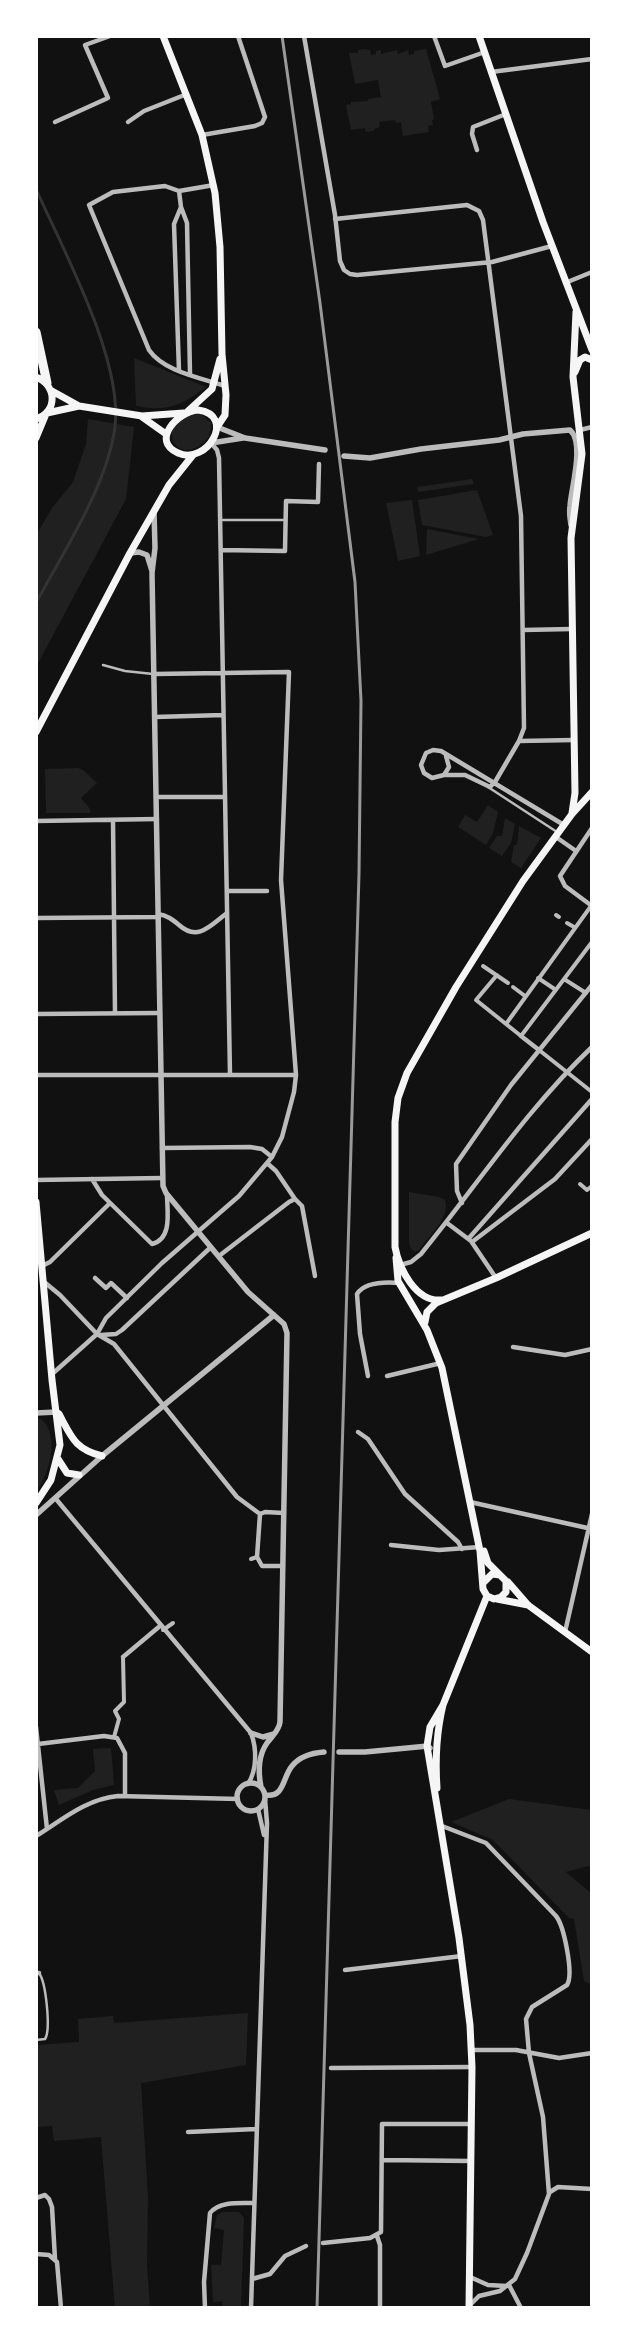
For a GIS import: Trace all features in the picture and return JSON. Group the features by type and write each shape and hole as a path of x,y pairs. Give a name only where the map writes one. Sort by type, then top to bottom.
{"highway":[{"path":"36,332 50,387"}],"main road":[{"path":"142,416 166,434 168,443 173,450 184,455 192,454 211,443 216,435 217,427 225,415 219,238 214,185 202,134 163,36"},
{"path":"479,36 565,283 592,350"},
{"path":"572,814 575,801 575,783 571,528 582,462 573,377 576,312"},
{"path":"166,434 171,426 210,391 222,354"},
{"path":"573,377 582,358 585,357 592,360"},
{"path":"36,377 79,406"},
{"path":"36,438 46,413 52,404 50,387"},
{"path":"36,419 46,413 79,406 142,416 198,410 208,412 214,419 217,427"},
{"path":"36,732 130,553 173,480 192,454"},
{"path":"575,783 581,791 591,792"},
{"path":"528,1605 487,1596 483,1589 484,1582 480,1548 441,1363 425,1325 399,1283 396,1270 394,1233 395,1134 398,1102 404,1080 415,1056 527,875 572,814 591,792"},
{"path":"36,1202 51,1375 60,1445 58,1459 48,1487 36,1503"},
{"path":"396,1255 410,1283 420,1293 433,1301 441,1300 496,1278 592,1233"},
{"path":"425,1325 427,1312 441,1300"},
{"path":"57,1412 78,1446 86,1451 102,1456"},
{"path":"58,1459 67,1473 79,1476"},
{"path":"480,1548 483,1550 488,1563 528,1605 592,1652"},
{"path":"484,1582 492,1574 503,1578"},
{"path":"497,1599 506,1592 503,1578"},
{"path":"469,2307 472,2050 462,1956 442,1826 430,1774 426,1746 430,1726 443,1705 487,1596"},
{"path":"438,1803 435,1742 443,1705"}],"street":[{"path":"55,122 108,98 85,45 110,36"},
{"path":"202,134 255,126 262,123 265,117 238,36"},
{"path":"304,36 335,219 340,261 344,270 350,274 490,262 552,246"},
{"path":"434,36 444,66 485,52"},
{"path":"491,72 592,60"},
{"path":"128,122 144,111 187,94"},
{"path":"477,150 472,134 473,127 506,114"},
{"path":"214,185 179,191 165,186 113,192 89,205 146,345 158,360 179,370 225,386"},
{"path":"179,191 181,207 187,222 190,374"},
{"path":"335,219 467,205 474,208 481,215 490,262 522,527 524,720 519,741 495,782 488,787 468,776 444,775 432,778 424,773 421,765 423,756 429,751 437,750 495,782 564,825"},
{"path":"179,370 174,224 181,207"},
{"path":"565,283 592,272"},
{"path":"217,427 246,438 325,450"},
{"path":"580,430 592,427"},
{"path":"344,456 370,458 512,436 567,430 573,432 576,460 569,507 571,528"},
{"path":"230,1075 219,458 211,443 246,438"},
{"path":"221,550 285,551 286,501 318,502 319,464"},
{"path":"154,511 155,548 152,573 163,1188 248,1292 284,1324 287,1333 280,1722 262,1755 259,1773 265,1797 267,1819 252,2308"},
{"path":"130,553 139,552 146,555 152,573"},
{"path":"522,630 572,629"},
{"path":"51,1375 97,1334 104,1321 197,1231 228,1207 267,1164 282,1137 289,1116 296,1075 281,880 289,672 154,674"},
{"path":"155,717 223,715"},
{"path":"519,741 574,740"},
{"path":"444,775 449,767 445,754"},
{"path":"156,796 225,796"},
{"path":"36,821 156,819"},
{"path":"113,820 115,1013"},
{"path":"506,1024 591,906 568,889 561,879 562,870 592,828"},
{"path":"557,835 576,851"},
{"path":"227,891 267,891"},
{"path":"36,918 158,915 169,917 186,931 194,934 227,914"},
{"path":"568,923 574,928"},
{"path":"521,1036 592,942"},
{"path":"483,966 508,983"},
{"path":"497,975 476,1000 592,1092"},
{"path":"538,978 556,990"},
{"path":"564,979 586,993"},
{"path":"462,1203 457,1191 456,1164 507,1091 592,985"},
{"path":"513,987 525,996"},
{"path":"36,1014 160,1013"},
{"path":"400,1265 416,1259 447,1223 567,1072 592,1047"},
{"path":"36,1075 296,1075"},
{"path":"470,1240 592,1099"},
{"path":"470,1240 564,1173 592,1140"},
{"path":"162,1148 250,1147 262,1149 272,1157"},
{"path":"267,1164 276,1170 302,1206 315,1276"},
{"path":"36,1180 162,1178"},
{"path":"92,1179 110,1203 149,1242 154,1244 158,1242 167,1230 167,1195"},
{"path":"580,1184 587,1190 592,1186"},
{"path":"219,1256 289,1202 296,1199"},
{"path":"42,1266 50,1262 110,1203"},
{"path":"447,1223 470,1240 496,1278"},
{"path":"97,1334 112,1335 119,1332 211,1247"},
{"path":"95,1278 106,1288 111,1283 127,1298"},
{"path":"43,1281 60,1295 97,1334 114,1344 241,1501 260,1514"},
{"path":"368,1376 360,1334 357,1294 360,1290 380,1283 399,1283"},
{"path":"36,1515 56,1500 102,1456 274,1315"},
{"path":"513,1347 565,1355 592,1349"},
{"path":"387,1376 441,1363"},
{"path":"36,1413 57,1412"},
{"path":"358,1432 368,1439 404,1494 455,1539 462,1549"},
{"path":"56,1500 251,1733 260,1737 274,1734"},
{"path":"470,1502 590,1529"},
{"path":"260,1514 265,1512 284,1512"},
{"path":"260,1514 257,1557 262,1566 283,1566"},
{"path":"565,1632 592,1514"},
{"path":"391,1546 439,1550 480,1548"},
{"path":"251,1560 257,1557"},
{"path":"114,1737 120,1719 115,1711 124,1702 123,1657 173,1622"},
{"path":"36,1727 47,1829"},
{"path":"251,1733 255,1756 253,1775 248,1784 239,1791 238,1799 246,1810 258,1809"},
{"path":"38,1744 114,1737 121,1743 125,1753 125,1796"},
{"path":"339,1752 360,1753 426,1746 430,1749 436,1773"},
{"path":"265,1841 258,1809 265,1797 278,1793 283,1786 288,1772 301,1757 324,1752"},
{"path":"248,1784 261,1787"},
{"path":"36,1836 95,1801 125,1796 238,1799"},
{"path":"442,1826 486,1843 547,1906 561,1924 570,1972 569,1981 563,1988 532,2007 528,2012 526,2023 529,2053 542,2107 550,2192 521,2269 509,2286 498,2292 479,2296 469,2307"},
{"path":"345,1970 462,1956"},
{"path":"472,2050 513,2050 559,2058 592,2052"},
{"path":"331,2068 472,2067"},
{"path":"380,2308 380,2248 377,2236 382,2225 382,2124 472,2124"},
{"path":"188,2132 256,2129"},
{"path":"383,2160 471,2161"},
{"path":"550,2192 556,2187 592,2189"},
{"path":"36,2198 45,2195 51,2203 61,2308"},
{"path":"206,2308 204,2282 210,2213 223,2205 254,2203"},
{"path":"323,2244 363,2240 377,2236"},
{"path":"252,2279 270,2274 285,2256 306,2246"},
{"path":"36,2254 49,2255 55,2259"},
{"path":"470,2277 488,2285 509,2286"},
{"path":"509,2286 521,2308"}],"lane":[{"path":"220,520 286,520"},
{"path":"103,665 125,671 154,674"},
{"path":"488,787 557,835"},
{"path":"36,2040 45,2039 48,2034 44,1982 38,1973"}],"shaded area":[{"path":"426,49 440,99 431,102 434,119 432,120 433,125 428,126 429,132 403,136 401,122 396,123 395,120 379,122 380,127 374,129 374,131 366,132 365,128 351,130 346,105 351,104 351,102 368,101 368,99 381,97 378,80 355,84 349,53 358,53 358,50 370,50 371,55 381,50 381,54 397,50 398,54 408,50 409,55 414,54 414,51"},
{"path":"134,358 206,387 189,399 173,406 147,408 136,406"},
{"path":"201,414 211,423 209,437 197,447 187,450 178,447 173,441 172,433 176,424 185,417"},
{"path":"88,419 134,427 126,499 36,667 36,535 52,508 73,482 86,444"},
{"path":"472,479 474,484 418,492 417,487"},
{"path":"477,490 493,535 486,537 422,525 418,500"},
{"path":"412,500 420,556 398,561 386,503"},
{"path":"427,529 479,539 426,555"},
{"path":"78,768 83,770 97,783 81,798 90,809 90,813 46,813 45,769"},
{"path":"488,805 498,812 493,833 486,845 458,827 465,815 477,822"},
{"path":"505,818 515,824 511,843 502,856 489,848 497,836 502,836"},
{"path":"519,826 541,838 521,868 511,862 514,845 517,845"},
{"path":"409,1192 439,1197 445,1200 446,1206 445,1213 438,1226 419,1250 415,1252 411,1249 409,1243"},
{"path":"36,1419 41,1419 47,1426 52,1445 49,1465 36,1492"},
{"path":"111,1748 114,1785 93,1790 59,1805 54,1790 78,1788 95,1771 93,1749"},
{"path":"509,1799 592,1810 592,1865 566,1872 592,1894 590,1984 584,1981 574,1919 569,1918 493,1840 451,1822"},
{"path":"248,2013 246,2065 141,2083 148,2198 147,2265 150,2308 115,2308 101,2137 54,2141 52,2126 36,2127 36,2045 79,2042 78,2019 113,2016 114,2023"},
{"path":"223,2212 239,2212 244,2218 241,2308 223,2308 222,2301 213,2302 211,2265 221,2265 224,2230 214,2228 217,2215"}],"waterway":[{"path":"36,189 89,306 110,370 115,400 115,427 103,472 83,518 36,603"}],"railway":[{"path":"282,36 320,303 355,582 361,701 359,874 317,2308"}]}
